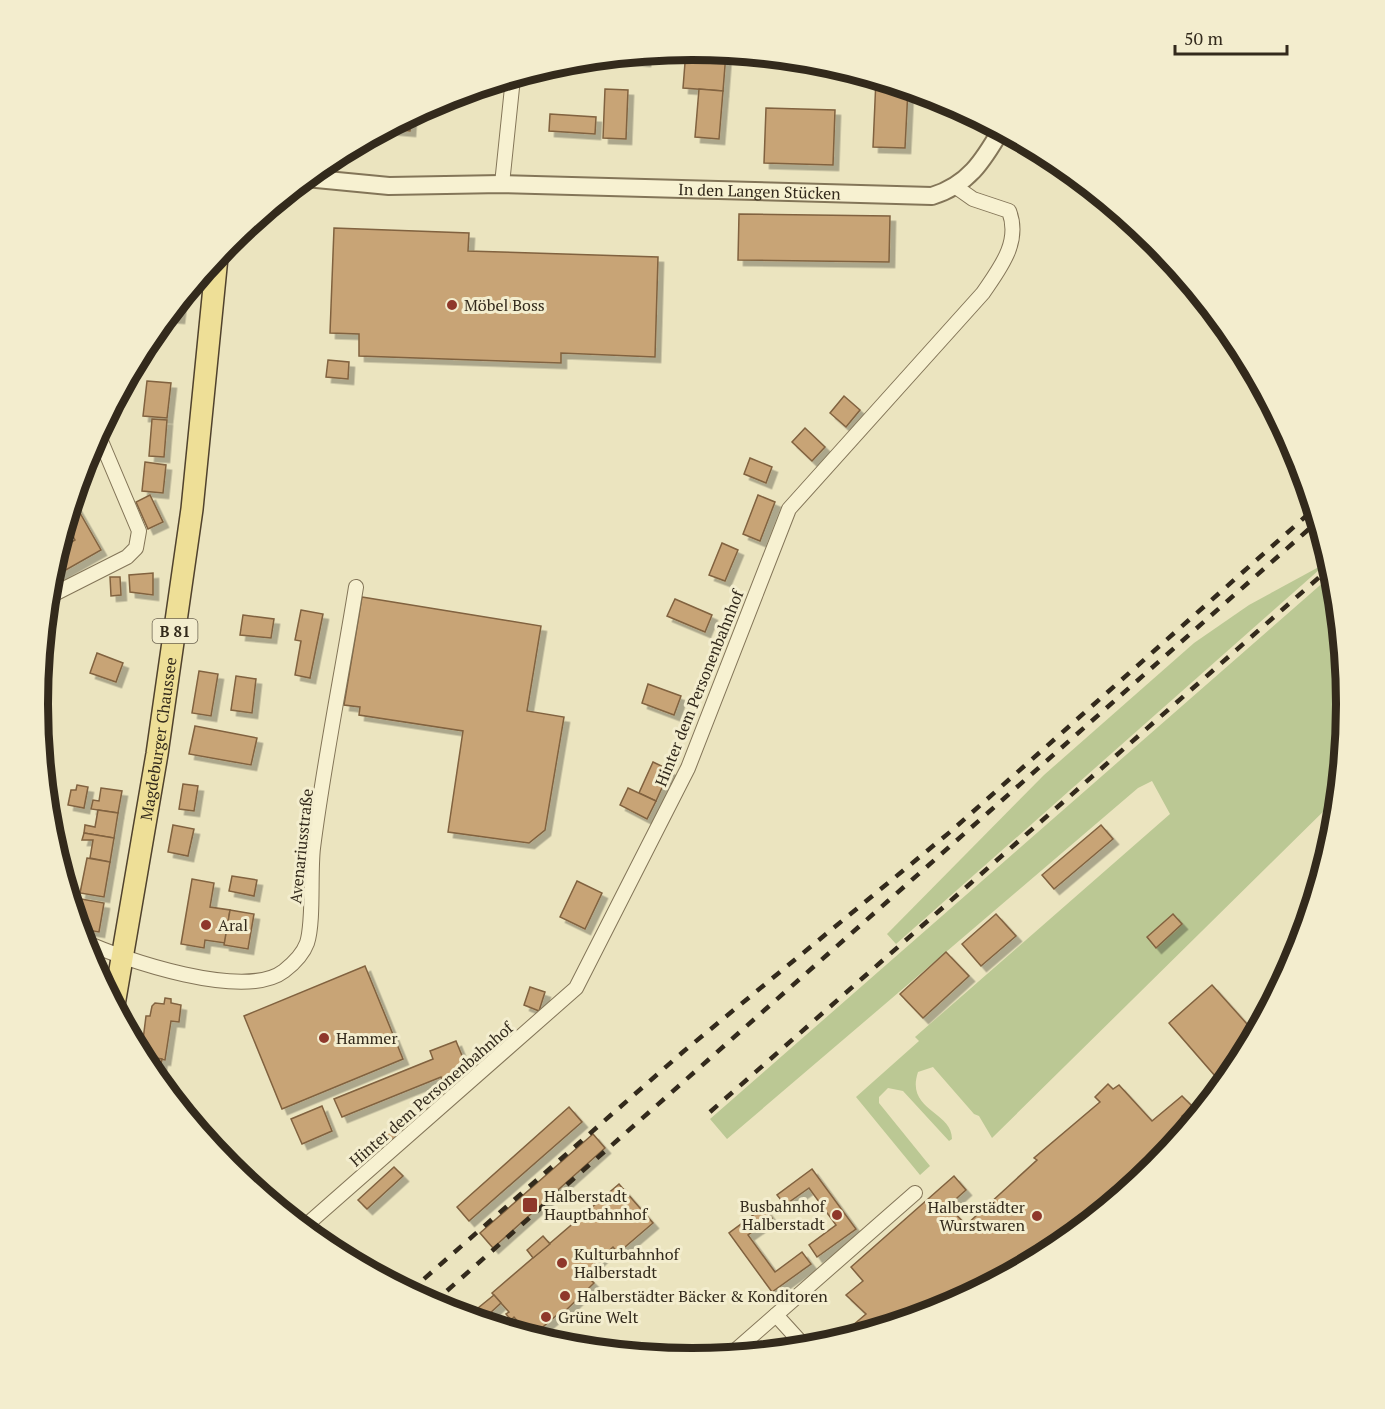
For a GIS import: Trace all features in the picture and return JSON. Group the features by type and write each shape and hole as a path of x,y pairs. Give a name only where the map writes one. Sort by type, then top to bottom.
{"main road":[{"name":"Magdeburger Chaussee","path":"116,994 157,754 192,509 216,272"}],"street":[{"path":"502,184 512,86"},
{"path":"956,187 973,173 997,136"},
{"name":"In den Langen Stücken","path":"319,179 389,186 502,184 917,196 932,196 956,187"},
{"name":"Hinter dem Personenbahnhof","path":"309,1223 576,988 688,768 789,509 983,292 1002,264 1012,242 1014,224 1009,211 972,199 956,187"},
{"path":"58,592 127,557 136,548 139,531 103,445"},
{"name":"Avenariusstraße","path":"95,946 145,966 206,978 253,981 271,978 283,972 301,953 307,944 310,930 314,846 356,587"},
{"path":"739,1348 915,1192"},
{"path":"776,1315 799,1340"}],"green space":[{"path":"1322,565 896,944 887,934 1044,775 1194,643 1249,605"},
{"path":"1325,581 1336,662 1337,704 1336,747 1328,806 992,1138 979,1116 974,1114 933,1067 918,1072 916,1085 918,1095 923,1103 945,1122 952,1139 949,1141 903,1091 888,1088 879,1097 879,1103 930,1166 920,1175 856,1097 919,1041 915,1037 1170,814 1152,781 1138,788 727,1139 710,1119"}],"building":[{"path":"685,60 725,61 723,91 683,88"},
{"path":"876,87 908,97 905,148 873,147"},
{"path":"605,89 628,90 626,139 603,138"},
{"path":"699,89 723,91 719,139 695,137"},
{"path":"766,108 835,110 833,165 764,163"},
{"path":"550,114 596,117 595,134 549,131"},
{"path":"410,125 410,131 399,130"},
{"path":"739,214 890,216 889,262 738,260"},
{"path":"334,228 469,233 468,251 658,257 655,357 561,353 561,363 359,356 359,334 330,333"},
{"path":"328,360 349,362 348,379 326,377"},
{"path":"147,381 171,383 167,418 143,416"},
{"path":"844,396 860,410 846,427 830,413"},
{"path":"152,419 167,420 164,457 149,456"},
{"path":"805,428 825,447 812,461 792,442"},
{"path":"750,458 772,467 766,483 744,474"},
{"path":"145,462 166,465 163,493 142,491"},
{"path":"150,495 163,522 148,529 136,502"},
{"path":"758,495 775,502 760,541 743,534"},
{"path":"78,510 101,550 62,572 69,544 75,540 71,533"},
{"path":"722,543 738,550 725,581 709,575"},
{"path":"153,573 153,595 130,592 129,575"},
{"path":"110,577 120,577 121,595 111,596"},
{"path":"362,597 541,626 527,711 564,717 545,830 529,843 448,832 463,731 359,715 360,707 344,705"},
{"path":"675,599 712,615 705,632 667,616"},
{"path":"301,610 323,614 310,678 295,675 301,641 295,640"},
{"path":"243,615 274,619 271,638 240,635"},
{"path":"97,653 123,663 116,682 90,673"},
{"path":"199,671 218,674 211,716 192,713"},
{"path":"236,676 256,679 252,713 231,710"},
{"path":"648,684 681,696 674,715 642,703"},
{"path":"195,726 257,738 251,765 189,754"},
{"path":"653,762 670,770 656,801 639,793"},
{"path":"183,784 198,786 194,811 179,809"},
{"path":"77,785 88,787 84,808 68,805 71,790 76,790"},
{"path":"101,788 122,791 118,813 91,809 93,800 99,801"},
{"path":"628,788 656,801 647,819 620,805"},
{"path":"98,810 118,813 114,838 84,833 85,825 95,827"},
{"path":"173,825 194,829 188,856 168,852"},
{"path":"1101,825 1113,839 1054,889 1042,875"},
{"path":"84,833 114,838 110,862 90,858 93,840 82,840"},
{"path":"87,858 110,862 104,897 80,893"},
{"path":"232,876 257,880 254,896 229,891"},
{"name":"Aral","path":"192,879 214,883 210,907 230,910 225,943 205,940 204,948 181,944"},
{"path":"577,881 602,893 585,929 560,917"},
{"path":"78,898 104,903 99,932 89,930"},
{"path":"230,910 254,914 248,949 224,945"},
{"path":"996,914 1016,936 981,966 962,944"},
{"path":"1173,914 1182,924 1156,948 1147,937"},
{"path":"946,952 969,976 923,1018 900,994"},
{"name":"Hammer","path":"365,966 403,1059 282,1109 244,1016"},
{"path":"1212,985 1250,1028 1217,1078 1169,1023"},
{"path":"530,987 545,992 539,1011 524,1005"},
{"path":"165,998 171,999 171,1003 181,1005 179,1022 171,1021 165,1060 154,1058 143,1041 146,1016 150,1016 155,1003 164,1004"},
{"path":"456,1041 470,1075 444,1085 441,1077 342,1117 334,1099 433,1059 430,1051"},
{"path":"154,1058 162,1059 160,1068"},
{"name":"Halberstädter Wurstwaren","path":"1108,1084 1113,1089 1119,1085 1152,1121 1182,1096 1193,1107 1182,1116 1185,1119 1148,1160 1085,1216 1051,1240 978,1283 900,1315 847,1330 866,1314 846,1295 863,1281 851,1267 954,1176 966,1190 948,1206 966,1225 1037,1160 1034,1158 1100,1102 1095,1097"},
{"path":"322,1106 332,1131 302,1144 291,1119"},
{"path":"569,1107 582,1122 469,1221 457,1207"},
{"path":"410,1110 418,1119 386,1149 378,1140"},
{"path":"593,1134 605,1148 493,1248 480,1233"},
{"path":"394,1167 403,1176 367,1209 358,1200"},
{"name":"Busbahnhof Halberstadt","path":"812,1169 856,1229 817,1257 809,1245 836,1225 809,1188 785,1205 777,1195"},
{"name":"Kulturbahnhof Halberstadt","path":"619,1184 653,1223 618,1253 613,1247 603,1256 585,1274 594,1283 559,1317 557,1315 539,1330 521,1326 514,1317 511,1320 506,1314 509,1312 492,1293"},
{"name":"Busbahnhof Halberstadt","path":"764,1207 772,1218 748,1235 775,1272 802,1252 811,1264 772,1292 729,1233"},
{"path":"543,1236 550,1244 533,1258 527,1250"},
{"path":"494,1295 501,1303 489,1316 474,1311"}],"railway":[{"path":"415,1287 684,1051 950,832 1308,514"},
{"path":"440,1297 1312,527"},
{"path":"710,1112 1324,573"}],"place":[{"name":"Möbel Boss","path":"452,305"},
{"name":"Aral","path":"206,925"},
{"name":"Hammer","path":"324,1038"},
{"name":"Halberstadt Hauptbahnhof","path":"530,1205"},
{"name":"Busbahnhof Halberstadt","path":"837,1215"},
{"name":"Halberstädter Wurstwaren","path":"1037,1216"},
{"name":"Kulturbahnhof Halberstadt","path":"562,1263"},
{"name":"Halberstädter Bäcker & Konditoren","path":"565,1296"},
{"name":"Grüne Welt","path":"546,1317"}]}
